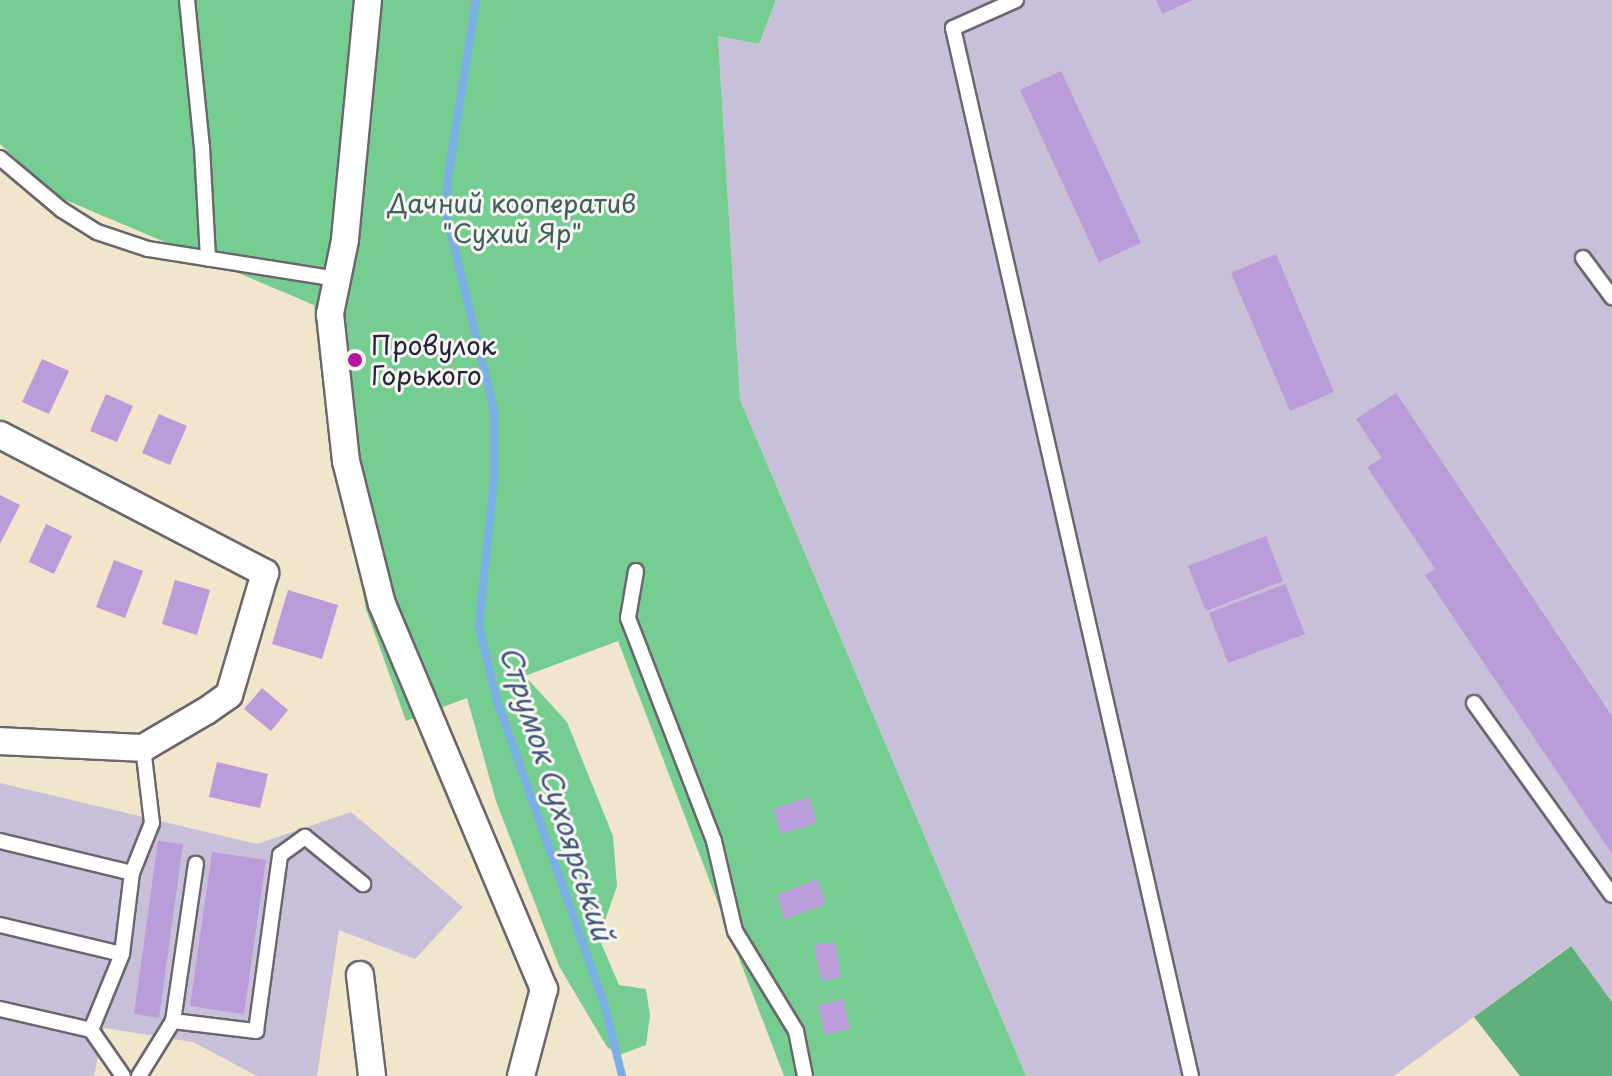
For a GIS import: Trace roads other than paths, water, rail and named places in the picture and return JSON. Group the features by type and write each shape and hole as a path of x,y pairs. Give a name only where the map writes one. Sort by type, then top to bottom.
{"street":[{"path":"368,0 345,240 330,314 346,461 382,604 544,989 521,1076"},
{"path":"0,435 265,573 229,695 143,748 0,741"},
{"path":"360,975 372,1076"}],"lane":[{"path":"187,0 202,147 208,259"},
{"path":"1016,0 953,28 1191,1076"},
{"path":"0,158 62,210 97,232 148,249 337,279"},
{"path":"1583,258 1612,297"},
{"path":"636,571 628,618 714,841 735,931 796,1031 805,1076"},
{"path":"1474,703 1612,895"},
{"path":"91,1030 122,954 132,873 152,823 143,748"},
{"path":"173,1021 256,1031 280,855 305,837 363,884"},
{"path":"0,841 132,873"},
{"path":"139,1076 173,1021 196,864"},
{"path":"0,925 122,954"},
{"path":"0,1009 91,1030 123,1076"}],"waterway":[{"name":"Струмок Сухоярський","path":"476,0 448,177 446,213 494,410 494,480 479,626 497,701 604,1003 622,1076"}],"place":[{"name":"Провулок Горького","path":"355,360"}],"park label":[{"name":"Дачний кооператив \"Сухий Яр\"","path":"512,218"}]}
